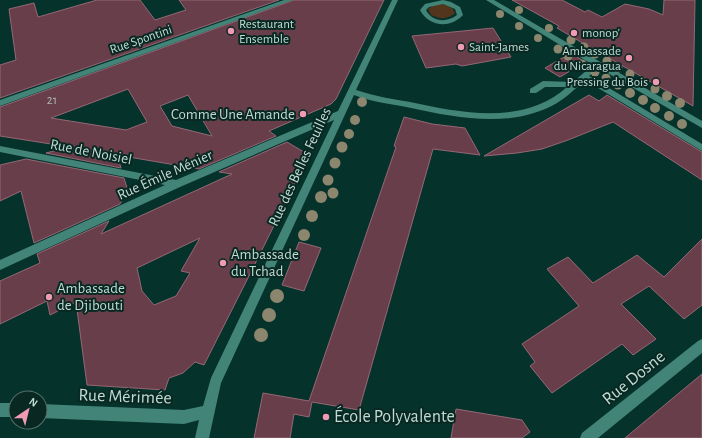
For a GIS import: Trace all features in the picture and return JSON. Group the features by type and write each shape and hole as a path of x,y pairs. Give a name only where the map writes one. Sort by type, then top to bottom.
{"street":[{"name":"Rue Spontini","path":"0,103 290,0"},
{"name":"Rue des Belles Feuilles","path":"202,438 215,382 345,104 353,92 395,0"},
{"path":"489,0 702,125"},
{"path":"436,1 449,3 458,8 460,15 458,18 449,22 431,19 424,14 423,10 427,5 436,1"},
{"path":"353,92 370,98 454,115 489,118 518,113 546,105 568,92 575,84 599,64"},
{"path":"584,76 702,148"},
{"path":"533,91 543,84 575,84"},
{"name":"Rue Émile Ménier","path":"0,265 177,184 342,113"},
{"name":"Rue de Noisiel","path":"0,149 177,184"},
{"name":"Rue Dosne","path":"587,438 702,345"},
{"name":"Rue Mérimée","path":"48,411 184,417 207,412"}],"shaded area":[{"path":"443,4 452,8 455,13 449,17 443,18 431,15 428,9 434,5"}],"building":[{"path":"97,0 140,0 155,20 186,10 179,0 279,0 0,98 0,65 16,60 9,9 34,3 38,17"},
{"path":"294,0 384,0 336,99 331,104 269,131 276,136 199,169 117,155 121,168 46,153 70,147 0,136 0,107","holes":["128,89 147,122 126,130 51,118","188,95 212,136 172,126 160,106"]},
{"path":"512,0 562,0 585,12 588,10 602,17 625,4 649,9 663,15 664,0 695,0 693,106 600,53 594,57 580,48 586,45 557,28 559,26"},
{"name":"Saint-James","path":"493,28 511,57 462,66 456,64 426,68 412,36"},
{"path":"571,53 585,62 560,77 545,68"},
{"path":"589,95 599,101 607,95 702,152 702,180 613,122 542,149 484,156"},
{"path":"404,117 432,124 465,128 480,155 433,149 359,410 312,402 309,417 294,414 290,438 254,438 263,393 309,401 396,147 394,146"},
{"path":"287,142 309,155 204,365 195,362 183,373 169,378 165,390 87,385 76,302 50,315 47,301 0,324 0,281 40,263 37,254 109,221 101,234 232,174 219,172","holes":["200,238 181,271 190,273 176,296 154,305 142,291 137,268"]},
{"path":"26,159 124,178 128,191 120,204 34,243 21,191 0,201 0,165"},
{"path":"702,239 702,305 684,319 649,286 621,304 656,339 633,355 622,344 552,393 530,366 535,362 522,344 579,306 547,269 568,257 593,283 637,255 664,277"},
{"path":"299,242 321,248 304,291 282,285"},
{"path":"702,374 702,438 625,438 673,398"},
{"path":"456,409 522,420 530,432 522,438 451,438"}],"place":[{"name":"Restaurant Ensemble","path":"231,31"},
{"name":"monop'","path":"574,33"},
{"name":"Saint-James","path":"461,47"},
{"name":"Ambassade du Nicaragua","path":"629,58"},
{"name":"Pressing du Bois","path":"656,82"},
{"name":"Comme Une Amande","path":"303,114"},
{"name":"Ambassade du Tchad","path":"223,263"},
{"name":"Ambassade de Djibouti","path":"49,297"},
{"name":"École Polyvalente","path":"326,417"}]}
